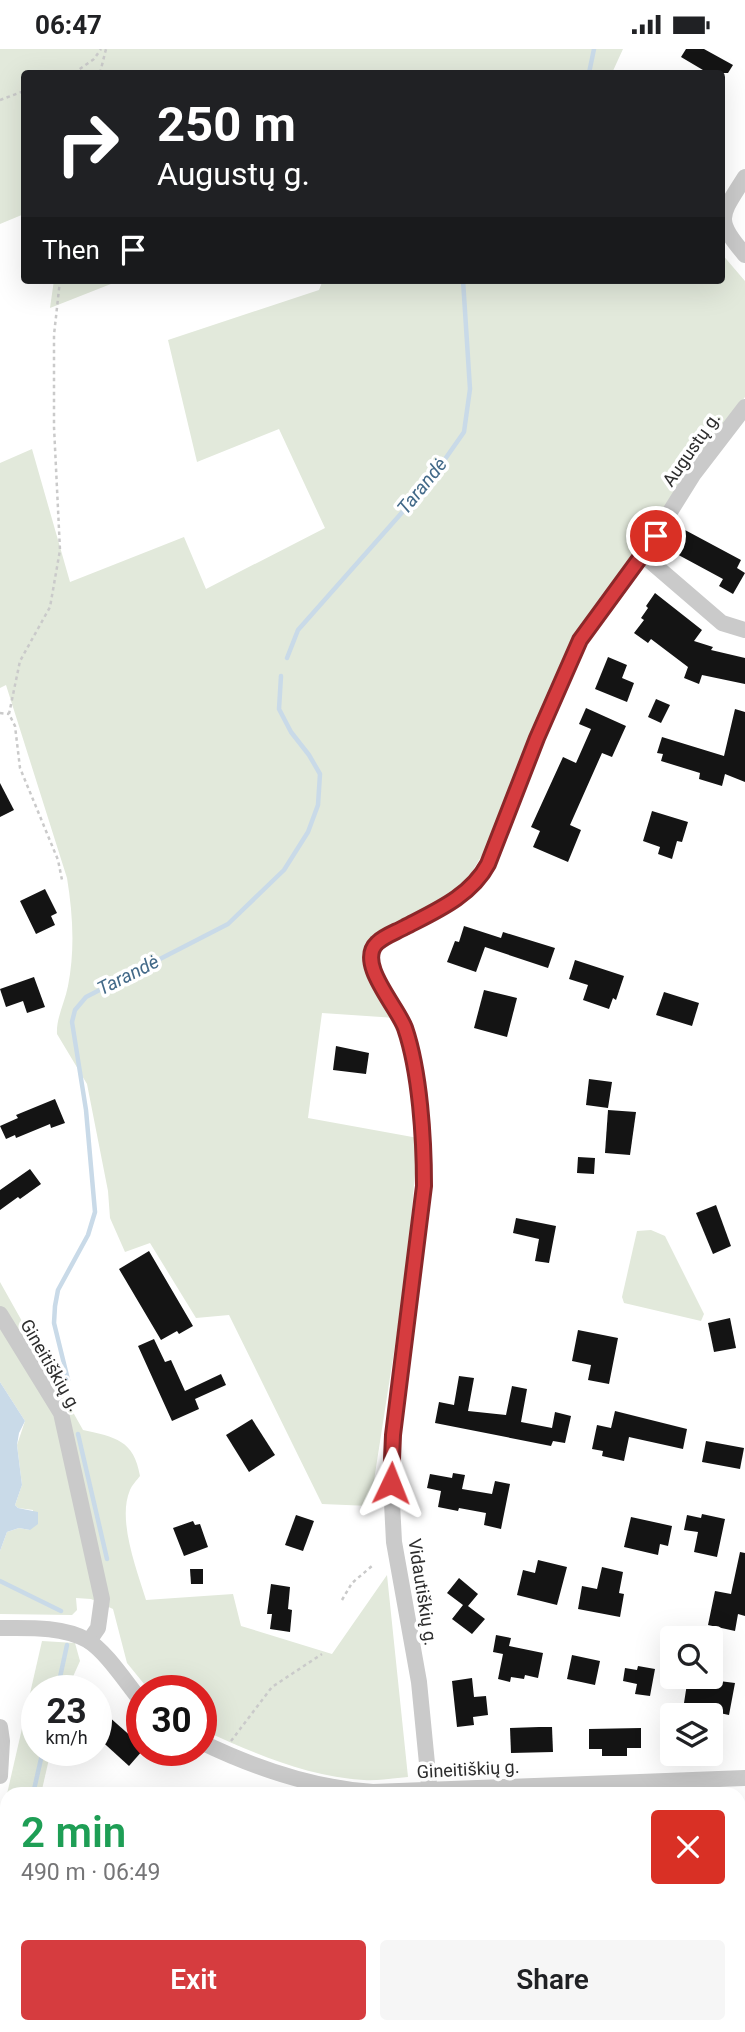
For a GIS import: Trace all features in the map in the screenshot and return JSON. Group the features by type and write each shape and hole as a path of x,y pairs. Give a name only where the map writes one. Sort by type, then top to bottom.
{"street":[{"path":"725,213 745,177"},
{"path":"725,229 745,255"},
{"name":"Augustų g.","path":"372,950 389,935 442,908 469,890 481,878 580,640 643,555 693,475 745,407"},
{"path":"643,555 722,622 745,630"},
{"name":"Vidautiškių g.","path":"372,950 371,969 393,1003 412,1057 424,1145 424,1186 393,1435 391,1483 394,1542 419,1682 430,1787"},
{"name":"Gineitiškių g.","path":"0,1314 61,1413 102,1599 98,1628 89,1640"},
{"path":"0,1628 49,1630 89,1640 126,1683"},
{"path":"0,1727 0,1776"},
{"name":"Gineitiškių g.","path":"217,1749 282,1774 331,1787"},
{"name":"Gineitiškių g.","path":"542,1787 745,1778"}],"path":[{"path":"78,70 94,59 101,49"},
{"path":"101,70 106,49"},
{"path":"0,100 21,92"},
{"path":"60,284 54,348 54,427 60,550 50,607 20,661 9,714 15,726 20,768 58,860 62,880"},
{"path":"0,713 9,714"},
{"path":"342,1600 352,1583 372,1566"},
{"path":"223,1752 272,1687 322,1654"}],"shaded area":[{"path":"0,49 623,49 613,70 21,70 21,215 0,224"},
{"path":"725,258 745,281 745,397 676,490 574,638 511,782 485,850 466,882 374,936 367,946 396,1018 322,1013 308,1118 418,1138 407,1268 370,1506 322,1504 229,1315 196,1318 150,1243 125,1252 110,1218 108,1191 87,1084 57,1034 72,959 72,919 67,878 6,685 0,688 0,463 32,449 70,582 184,537 206,589 325,528 279,429 197,462 168,340 319,290 321,284 725,284"},
{"path":"53,284 111,284 50,308"},
{"path":"651,1230 665,1236 704,1314 701,1321 624,1303 622,1297 637,1231"},
{"path":"0,1282 83,1430 114,1438 128,1447 133,1455 140,1476 131,1488 127,1502 127,1530 146,1600 233,1594 241,1626 332,1654 387,1575 408,1777 369,1780 323,1774 264,1756 217,1736 217,1675 137,1675 127,1663 113,1609 91,1599 76,1598 77,1610 72,1615 0,1614 0,1551 7,1532 19,1528 30,1530 33,1510 15,1505 22,1485 17,1445 25,1421 0,1382"},
{"path":"42,1641 75,1643 80,1661 74,1675 34,1675"},
{"path":"21,1733 21,1766 47,1766 43,1787 9,1787"}],"water":[{"path":"0,1382 25,1421 17,1445 22,1485 15,1505 38,1512 38,1524 30,1530 19,1528 7,1532 0,1551"}],"building":[{"path":"686,49 704,49 733,65 728,73 725,73 725,70 703,70 681,57"},
{"path":"685,530 741,560 737,568 745,573 733,594 719,586 723,579 673,552"},
{"path":"655,593 702,630 694,641 713,647 711,650 745,658 745,684 702,675 699,684 684,678 688,667 651,639 648,643 634,633 644,620 641,618"},
{"path":"608,657 627,665 622,678 634,683 627,702 595,689"},
{"path":"656,699 670,705 661,723 648,717"},
{"path":"586,708 626,726 612,757 602,753 570,825 581,830 568,862 533,847 540,831 531,827 563,757 576,763 591,729 579,724"},
{"path":"735,709 745,712 745,782 725,774 722,786 699,779 700,773 661,761 663,754 657,753 662,737 724,756"},
{"path":"0,783 14,810 0,817"},
{"path":"652,811 688,822 682,842 677,841 672,859 658,854 660,847 643,841"},
{"path":"45,889 57,913 51,916 55,925 36,934 20,901"},
{"path":"464,926 501,938 503,932 555,948 548,968 485,947 476,972 447,962 455,941 459,942"},
{"path":"575,960 624,976 616,1000 613,998 609,1009 583,1000 588,985 569,979"},
{"path":"34,977 45,1007 27,1013 23,1001 6,1007 0,989"},
{"path":"484,990 517,998 507,1037 474,1028"},
{"path":"664,992 699,1003 692,1026 656,1015"},
{"path":"336,1046 369,1053 366,1074 333,1070"},
{"path":"589,1079 612,1082 608,1108 586,1105"},
{"path":"55,1099 65,1123 51,1128 50,1124 16,1138 15,1135 6,1139 0,1126 18,1118 16,1115"},
{"path":"608,1110 636,1112 630,1155 605,1153"},
{"path":"578,1157 595,1158 594,1174 577,1173"},
{"path":"30,1169 41,1184 0,1210 0,1190"},
{"path":"716,1205 731,1246 713,1254 696,1213"},
{"path":"516,1218 556,1226 549,1263 535,1261 539,1239 513,1233"},
{"path":"149,1251 193,1326 161,1340 119,1269"},
{"path":"730,1318 736,1348 714,1352 708,1323"},
{"path":"578,1330 618,1338 609,1384 588,1380 591,1365 572,1361"},
{"path":"154,1339 165,1362 171,1360 185,1391 221,1374 226,1385 195,1399 199,1409 172,1421 138,1346"},
{"path":"459,1376 474,1378 468,1411 506,1415 512,1386 527,1389 521,1422 552,1428 555,1412 571,1416 565,1443 553,1441 551,1446 435,1423 439,1402 454,1405"},
{"path":"615,1411 687,1429 683,1449 629,1437 624,1461 602,1456 603,1451 592,1449 597,1425 611,1428"},
{"path":"252,1419 275,1455 249,1472 226,1435"},
{"path":"706,1441 744,1448 740,1469 702,1462"},
{"path":"453,1473 465,1475 462,1489 492,1494 495,1481 510,1484 501,1529 484,1525 486,1513 438,1507 441,1491 427,1488 430,1474 452,1478"},
{"path":"702,1514 725,1519 717,1557 694,1552 698,1532 684,1530 687,1515 701,1518"},
{"path":"296,1515 314,1521 303,1551 285,1545"},
{"path":"631,1517 672,1526 668,1546 660,1544 658,1555 624,1547"},
{"path":"193,1521 195,1525 200,1524 208,1547 184,1556 173,1528"},
{"path":"740,1552 745,1553 745,1616 738,1614 735,1631 723,1628 723,1626 708,1625 715,1591 731,1594"},
{"path":"538,1560 567,1567 557,1605 517,1595 523,1570 535,1573"},
{"path":"602,1567 623,1572 619,1593 624,1594 620,1617 578,1609 582,1586 597,1589"},
{"path":"190,1569 203,1569 203,1584 191,1584"},
{"path":"459,1578 478,1594 468,1606 485,1619 472,1634 452,1619 463,1605 447,1593"},
{"path":"271,1584 290,1587 290,1632 270,1629 272,1614 267,1614"},
{"path":"496,1635 511,1638 509,1646 543,1653 538,1678 525,1675 524,1679 511,1677 510,1682 498,1679 503,1654 493,1652"},
{"path":"572,1655 600,1661 595,1685 567,1679"},
{"path":"638,1666 655,1669 650,1696 635,1694 637,1684 623,1681 625,1668 637,1670"},
{"path":"472,1678 474,1697 486,1696 488,1715 473,1717 474,1725 457,1727 452,1681"},
{"path":"723,1681 735,1683 729,1715 723,1714 723,1703 684,1703 686,1689 723,1689"},
{"path":"112,1720 126,1732 126,1763 112,1751"},
{"path":"552,1727 553,1752 511,1753 510,1728"},
{"path":"641,1728 641,1748 627,1748 627,1756 602,1756 602,1749 589,1749 589,1729"}],"waterway":[{"name":"Tarandė","path":"590,70 594,49"},
{"name":"Tarandė","path":"287,658 298,630 429,482 464,432 470,389 463,284"},
{"name":"Tarandė","path":"68,1380 54,1323 55,1306 58,1290 88,1235 95,1212 86,1110 72,1022 75,1010 86,997 228,924 284,870 308,832 318,805 320,774 291,732 279,709 281,676"},
{"name":"Tarandė","path":"78,1434 107,1559"},
{"path":"0,1581 61,1611"},
{"path":"60,1675 67,1645"},
{"path":"35,1787 39,1766"}],"route":[{"path":"391,1483 393,1435 424,1186 424,1145 412,1057 393,1003 371,969 372,950 389,935 442,908 469,890 481,878 580,640 656,536"}]}
